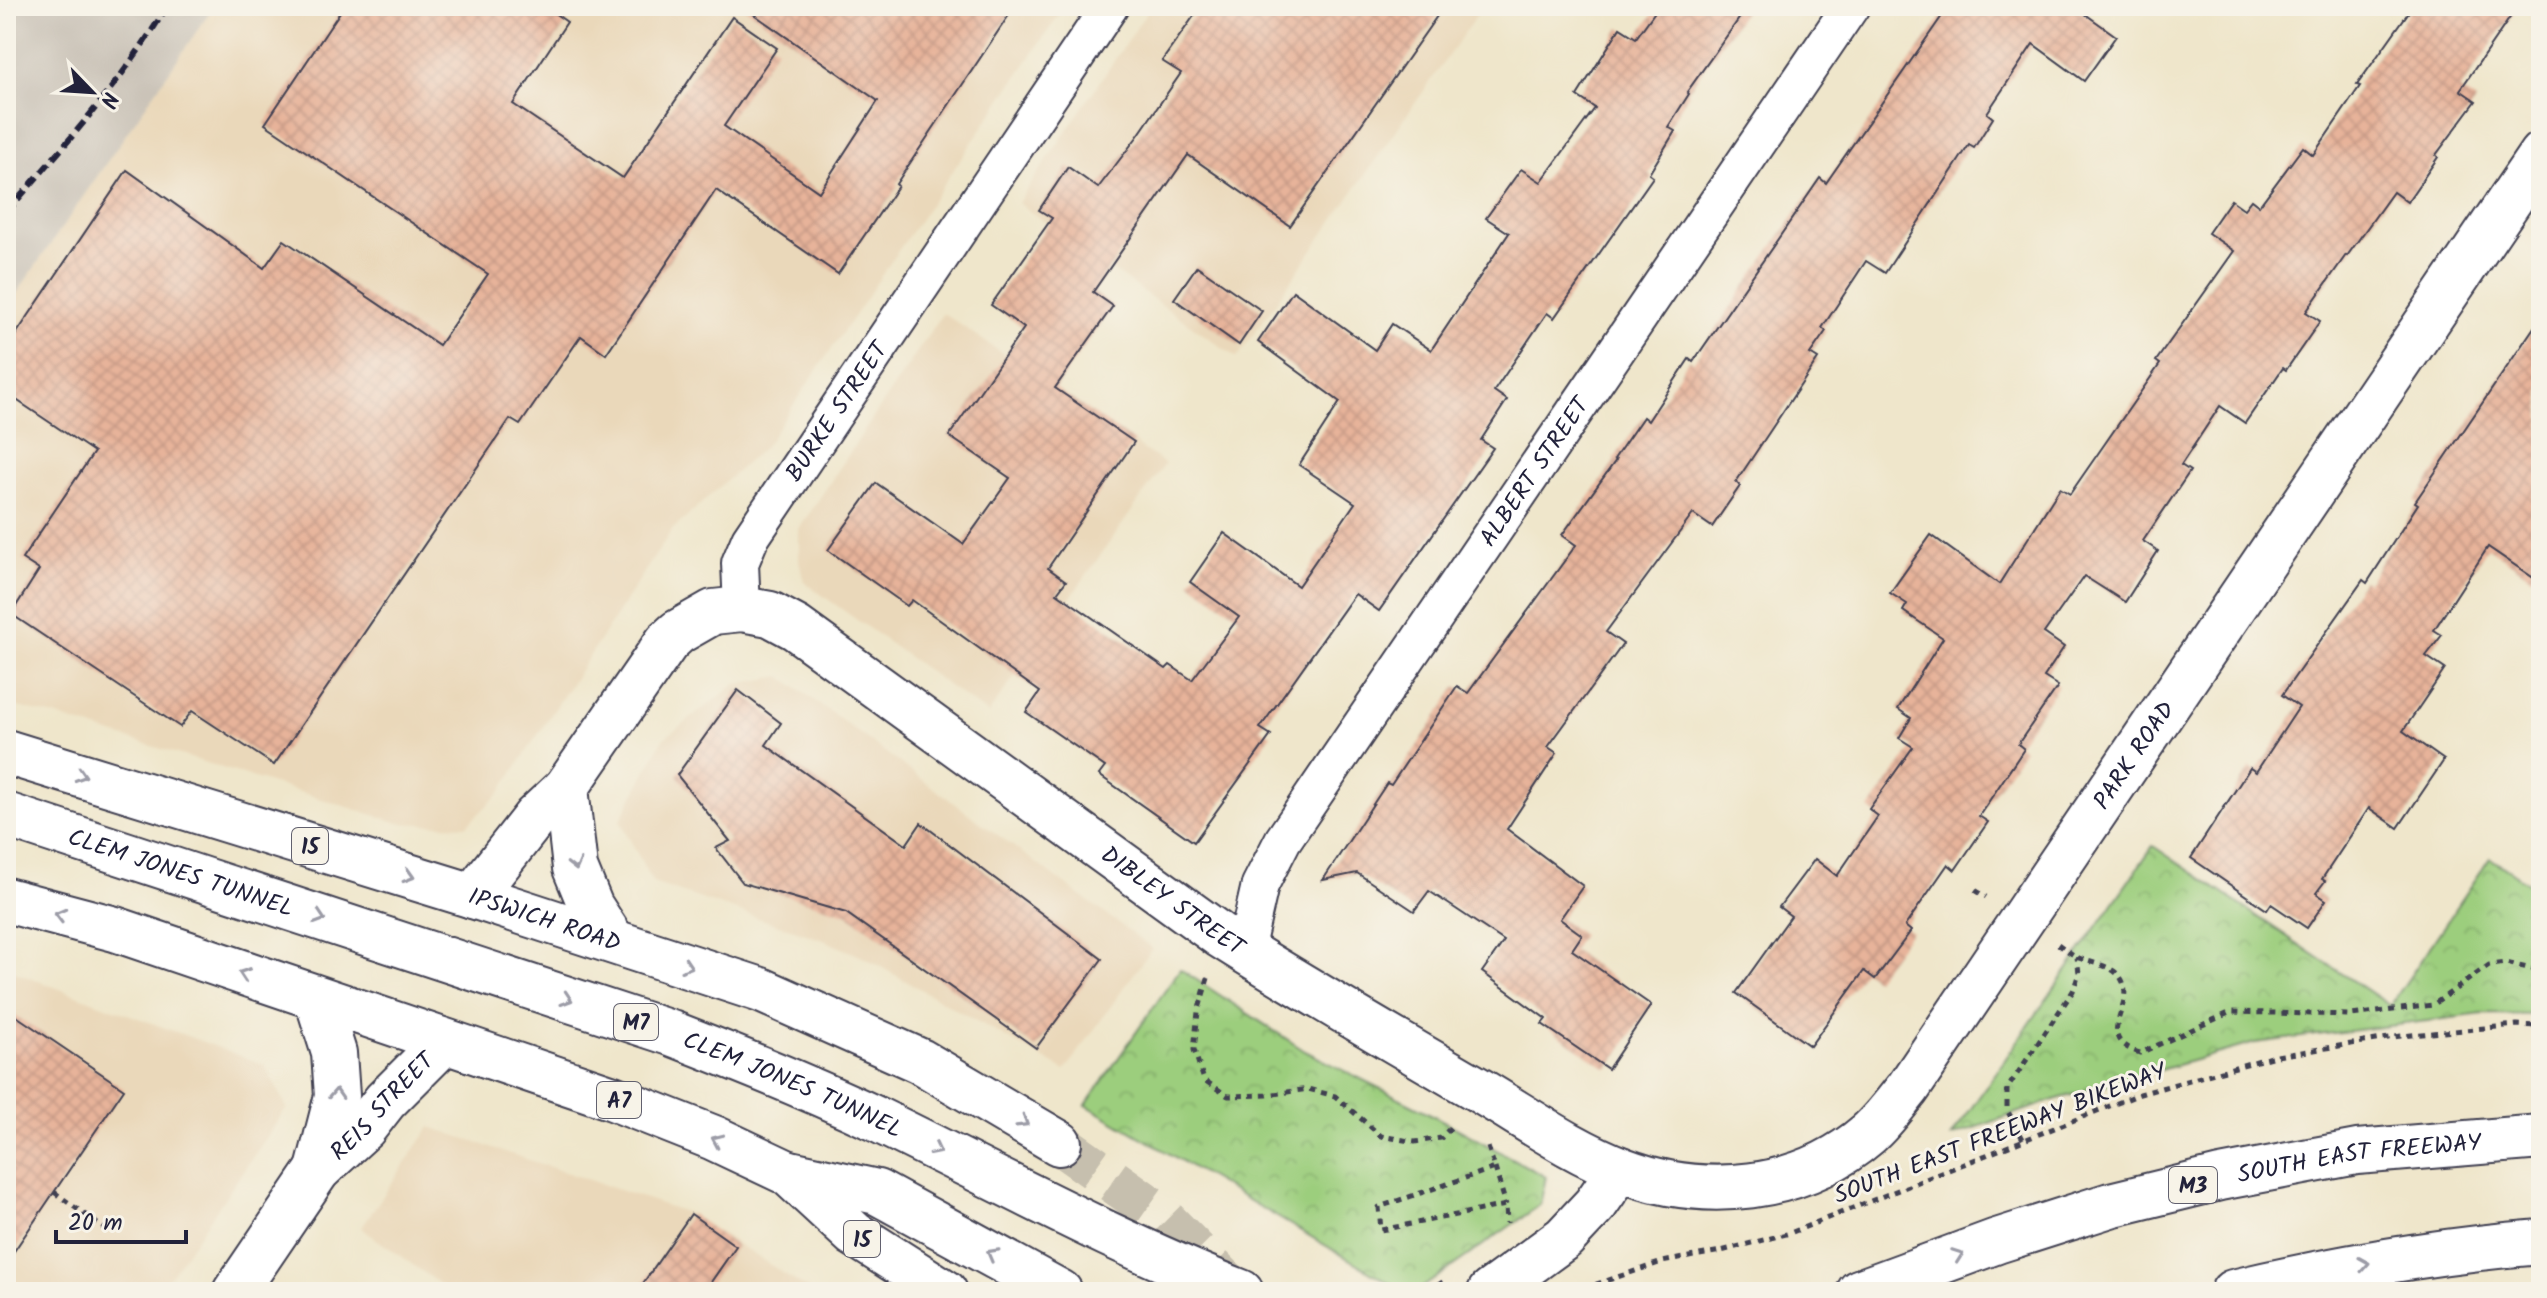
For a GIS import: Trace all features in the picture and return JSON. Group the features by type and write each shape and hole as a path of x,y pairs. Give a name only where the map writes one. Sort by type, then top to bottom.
{"main road":[{"name":"PARK ROAD","path":"1620,1169 1691,1188 1748,1187 1796,1175 1834,1158 1879,1123 1908,1088 2541,154"},
{"path":"473,896 535,817 566,788 667,642 694,621 713,612 742,609"},
{"name":"DIBLEY STREET","path":"742,609 770,614 796,628 1192,917 1227,962 1620,1169"},
{"name":"IPSWICH ROAD","path":"6,752 473,896 761,990 920,1061 1059,1143"},
{"path":"566,788 575,868 591,907 613,941"},
{"name":"CLEM JONES TUNNEL","path":"6,815 671,1033 754,1064 879,1121 1086,1225 1241,1292"},
{"name":"A7","path":"6,900 115,929 613,1098 714,1138 788,1173"},
{"name":"REIS STREET","path":"317,999 334,1053 337,1096 318,1170"},
{"name":"REIS STREET","path":"235,1292 318,1170 364,1128 385,1101 444,1042"},
{"name":"SOUTH EAST FREEWAY","path":"1859,1292 1997,1241 2110,1205 2220,1178 2357,1152 2541,1137"},
{"path":"1490,1292 1564,1238 1595,1205 1620,1169"},
{"path":"788,1173 877,1192 1060,1292"},
{"name":"15","path":"788,1173 854,1234 945,1292"},
{"path":"2233,1292 2315,1272 2438,1252 2541,1242"}],"street":[{"name":"BURKE STREET","path":"742,609 740,563 750,539 1110,6"},
{"name":"ALBERT STREET","path":"1227,962 1274,853 1851,6"}],"path":[{"path":"2054,942 2077,957 2115,971 2123,981 2124,1003 2116,1022 2119,1039 2124,1046 2140,1053 2231,1012 2352,1015 2433,1005 2489,965 2506,963 2541,971"},
{"path":"2023,1139 2007,1110 2007,1089 2073,991 2079,973 2077,957"},
{"path":"1227,962 1198,1012 1194,1050 1204,1080 1228,1096 1267,1095 1308,1089 1335,1096 1381,1136 1415,1142 1441,1138 1456,1122"},
{"name":"SOUTH EAST FREEWAY BIKEWAY","path":"1573,1292 1662,1262 1790,1233 2140,1094 2271,1057 2401,1036 2517,1025 2541,1026"},
{"path":"1484,1135 1506,1205 1507,1236"},
{"path":"1495,1168 1379,1207 1381,1230 1506,1205"},
{"path":"54,1192 110,1233"}],"shaded area":[{"path":"6,6 214,6 6,309"},
{"path":"214,6 1065,6 766,445 672,530 499,794 466,826 399,823 55,716 6,704 6,309"},
{"path":"1151,6 1483,6 1237,358 1018,203"},
{"path":"943,313 1165,464 988,714 804,582 799,561 799,529"},
{"path":"781,676 1152,948 1065,1071 867,959 824,940 653,883 620,821 663,739 736,684"},
{"path":"6,969 265,1065 287,1108 159,1292 6,1292"},
{"path":"430,1127 691,1214 812,1292 451,1292 361,1228"}],"green space":[{"path":"2153,846 2390,1006 2490,858 2541,892 2541,1015 2483,1014 2255,1043 2054,1100 1952,1136"},
{"path":"1180,969 1305,1051 1425,1111 1546,1177 1540,1205 1416,1292 1405,1292 1086,1105"}],"building":[{"path":"344,6 544,6 567,22 513,104 623,178 732,17 777,48 724,126 819,192 878,101 742,6 1015,6 838,274 716,190 606,354 581,336 520,425 510,419 274,765 192,711 180,727 11,614 39,570 22,559 94,452 6,393 6,349 127,170 264,268 284,240 439,345 488,274 265,124"},
{"path":"1201,6 1444,6 1290,226 1188,155 1093,292 1113,306 1055,388 1134,442 1048,568 1066,581 1057,593 1166,669 1170,665 1192,680 1239,617 1190,582 1224,533 1298,586 1355,503 1299,465 1340,402 1258,342 1293,291 1375,350 1392,324 1431,350 1509,233 1486,218 1521,169 1541,182 1595,108 1577,96 1620,28 1636,38 1659,6 1748,6 1687,92 1689,94 1668,127 1675,131 1649,174 1653,177 1554,318 1547,313 1494,391 1507,400 1481,440 1493,448 1379,611 1355,594 1260,728 1271,735 1194,842 1099,775 1105,767 1026,712 1040,692 912,600 907,606 828,550 876,483 963,544 1010,478 949,436 1024,328 991,305 1052,218 1039,210 1068,167 1098,188 1137,137 1181,73 1162,61"},
{"path":"1949,6 2074,6 2116,36 2084,81 2033,44 1987,113 1993,118 1974,148 1969,145 1885,273 1866,261 1822,328 1826,331 1810,354 1818,359 1736,482 1740,486 1712,527 1693,514 1606,632 1623,644 1548,747 1557,753 1507,829 1583,886 1560,919 1582,935 1572,950 1651,1005 1608,1069 1542,1024 1546,1019 1482,972 1504,941 1429,891 1414,911 1357,873 1323,880 1387,783 1391,785 1457,686 1468,693 1576,545 1562,535 1643,417 1648,421 1689,359 1693,362 1820,178 1826,183"},
{"path":"2413,6 2518,6 2460,90 2476,101 2436,155 2438,157 2407,202 2393,192 2346,255 2306,312 2320,321 2286,370 2283,368 2245,423 2220,406 2181,465 2190,471 2143,541 2158,551 2125,602 2084,576 2044,633 2064,647 2044,677 2058,686 2018,744 2024,749 1979,816 1988,822 1955,870 1948,864 1905,926 1911,931 1875,979 1864,971 1810,1046 1736,993 1791,916 1779,907 1815,859 1837,876 1878,816 1869,809 1913,747 1899,738 1911,718 1898,709 1943,638 1903,611 1907,604 1890,593 1931,535 1999,584 2060,488 2070,494 2160,364 2156,361 2234,251 2208,233 2231,200 2244,209 2251,200 2259,206 2303,147 2313,155 2360,86 2357,85"},
{"path":"1197,266 1262,311 1239,345 1174,299"},
{"path":"2541,317 2541,583 2488,547 2434,630 2442,635 2426,656 2445,669 2403,731 2444,760 2398,828 2369,808 2322,879 2325,881 2316,893 2326,900 2307,928 2271,904 2267,910 2191,858 2250,768 2256,772 2299,707 2282,695 2363,580 2367,583 2418,504 2415,502"},
{"path":"738,690 781,723 766,745 906,845 921,823 1102,959 1036,1048 846,913 743,883 716,848 730,841 677,775"},
{"path":"6,1009 124,1089 6,1263"},
{"path":"691,1214 736,1246 704,1292 637,1292"}],"tunnel":[{"path":"1059,1143 1154,1210 1234,1290"}],"railway":[{"path":"6,213 112,87 167,6"}]}
